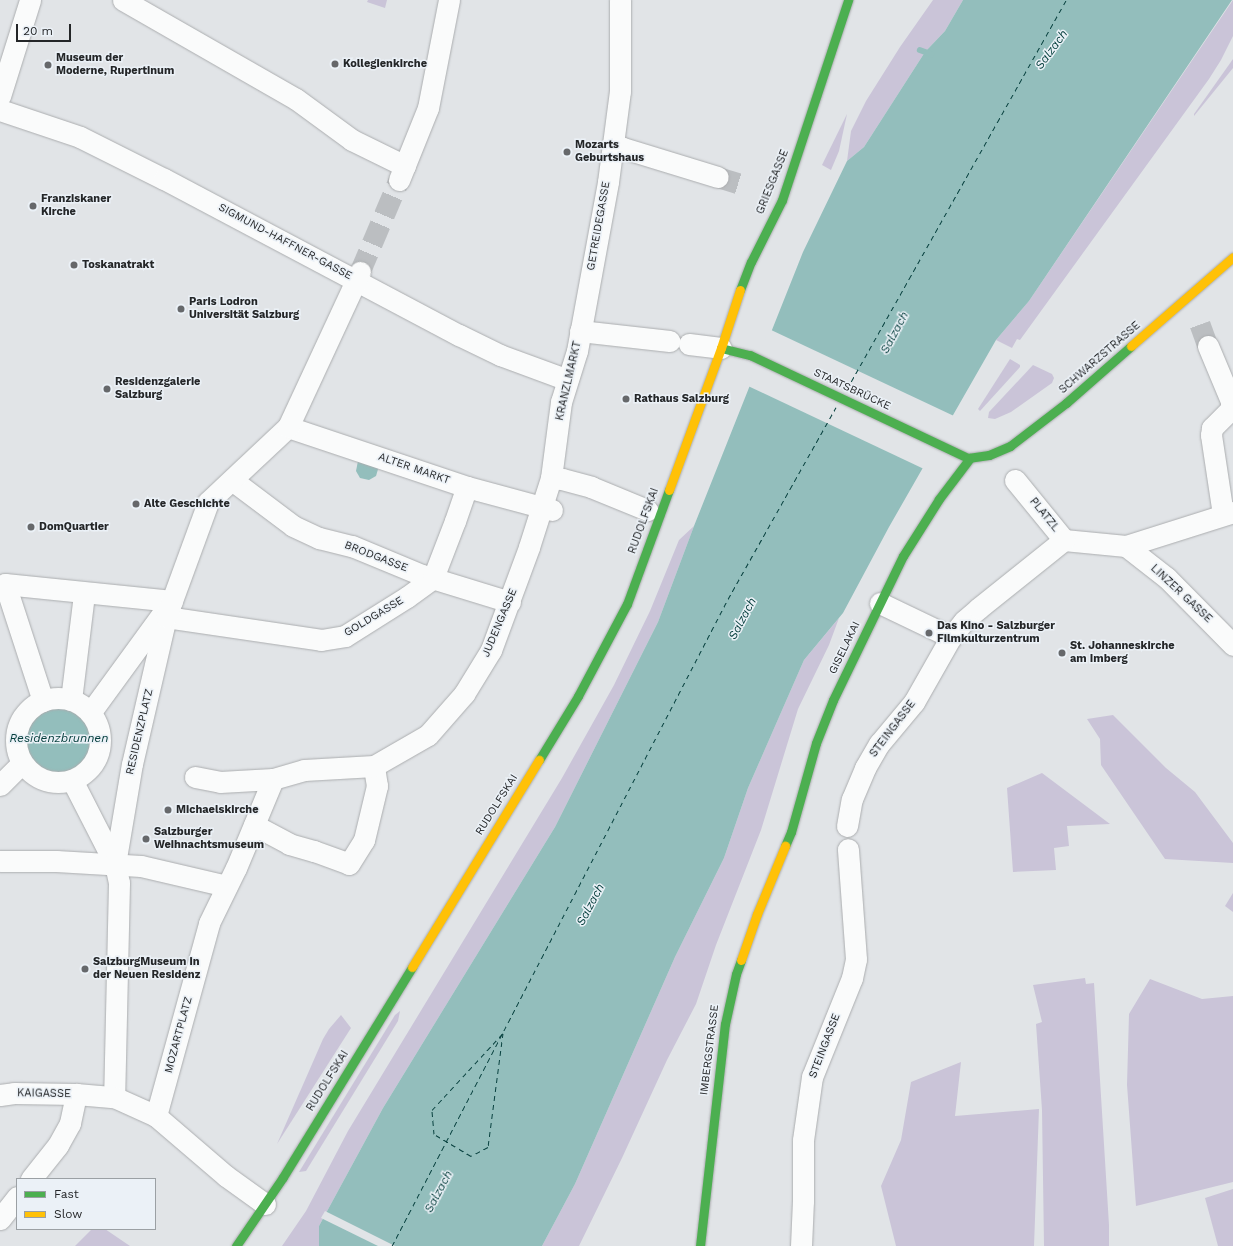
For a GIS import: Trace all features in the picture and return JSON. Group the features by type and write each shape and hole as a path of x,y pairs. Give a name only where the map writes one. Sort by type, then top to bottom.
{"main road":[{"name":"GRIESGASSE","path":"721,348 726,328 745,275 782,200 848,0"},
{"name":"SCHWARZSTRASSE","path":"970,458 989,455 1010,446 1042,423 1132,347 1233,257"},
{"name":"STAATSBRÜCKE","path":"721,348 750,355 970,458"},
{"name":"RUDOLFSKAI","path":"236,1246 283,1177 578,696 627,604 721,348"},
{"name":"GISELAKAI","path":"778,866 792,832 816,743 826,718 880,603 903,556 925,520 970,458"},
{"name":"IMBERGSTRASSE","path":"700,1246 719,1074 730,993 750,932 778,866"}],"street":[{"path":"0,96 30,0"},
{"path":"123,0 296,99 352,140 402,173 428,108 449,0"},
{"name":"GETREIDEGASSE","path":"580,331 608,182 620,91 620,0"},
{"name":"SIGMUND-HAFFNER-GASSE","path":"0,110 80,137 358,276 500,355 568,380"},
{"path":"613,144 718,177"},
{"path":"232,480 288,427 358,276"},
{"path":"580,331 669,341"},
{"name":"KRANZLMARKT","path":"552,478 561,402 577,351 580,331"},
{"path":"689,344 721,348"},
{"path":"1126,546 1228,513 1211,434 1212,428 1231,409 1230,401 1208,346"},
{"name":"ALTER MARKT","path":"288,427 467,487 547,509"},
{"path":"547,509 552,478 562,479 591,487 647,510"},
{"name":"RESIDENZPLATZ","path":"117,874 132,764 169,609 208,502 232,480"},
{"name":"BRODGASSE","path":"232,480 293,526 318,538 352,546 433,578 510,602"},
{"name":"PLATZL","path":"1015,480 1064,540 1126,546"},
{"path":"433,578 456,522 467,487"},
{"name":"JUDENGASSE","path":"196,777 220,782 273,779 304,770 374,766 428,735 464,694 491,650 547,509"},
{"name":"STEINGASSE","path":"848,826 852,799 865,768 879,744 914,702 951,638 964,621 1064,540"},
{"name":"LINZER GASSE","path":"1126,546 1167,578 1233,645"},
{"name":"GOLDGASSE","path":"169,609 321,640 345,636 407,597 433,578"},
{"path":"44,701 5,584 84,594 169,609"},
{"path":"71,700 84,594"},
{"path":"880,603 951,638"},
{"name":"RESIDENZPLATZ","path":"90,712 169,609"},
{"path":"59,698 71,700 90,712 99,728 100,746 97,757 91,767 81,776 72,780 55,783 42,780 31,773 22,763 17,750 16,744 19,724 26,712 36,704 44,701 59,698"},
{"path":"0,785 22,763"},
{"path":"254,825 289,844 314,851 349,864 364,840 377,786 374,766"},
{"name":"MOZARTPLATZ","path":"156,1116 209,923 236,868 273,779"},
{"path":"72,780 117,874 114,1097"},
{"name":"STEINGASSE","path":"801,1246 803,1140 812,1077 852,978 856,959 848,849"},
{"path":"0,861 117,874 142,866 227,886"},
{"name":"KAIGASSE","path":"0,1095 14,1093 82,1094"},
{"path":"32,1178 58,1146 70,1123 82,1094 114,1097 156,1116 226,1176 265,1204"},
{"path":"0,1219 16,1198"}],"shaded area":[{"path":"368,0 387,0 385,8 367,2"},
{"path":"933,0 963,0 945,31 925,52 864,147 847,161 851,131 866,101 900,47"},
{"path":"1233,0 1233,36 1221,60 1209,79 1020,340 1017,339 1012,348 996,340 1029,301"},
{"path":"1233,59 1233,68 1194,116 1194,114"},
{"path":"847,114 839,151 831,170 822,165"},
{"path":"1010,359 1020,365 1020,367 980,411 978,409"},
{"path":"1033,365 1052,374 1054,378 1052,383 1011,412 995,419 988,418 989,412"},
{"path":"694,526 658,622 555,827 383,1108 319,1226 319,1246 282,1246 306,1211 348,1131 562,778 614,685 650,611 679,540"},
{"path":"839,618 829,645 798,709 761,830 716,945 696,1004 667,1060 622,1158 579,1246 542,1246 575,1184 675,957 724,858 748,788 804,660"},
{"path":"1113,715 1166,768 1195,792 1233,843 1233,863 1165,859 1101,765 1100,739 1087,719"},
{"path":"1042,773 1110,824 1067,826 1069,846 1054,848 1056,870 1013,872 1007,788"},
{"path":"1233,893 1233,912 1225,906"},
{"path":"1085,978 1086,984 1094,983 1109,1246 1044,1246 1042,1110 1036,1024 1042,1022 1033,985"},
{"path":"1150,979 1202,999 1233,996 1233,1182 1136,1206 1127,1085 1129,1014"},
{"path":"400,1011 398,1021 306,1171 299,1172 395,1015"},
{"path":"341,1015 351,1028 277,1144 323,1039"},
{"path":"961,1062 955,1116 1039,1109 1034,1246 896,1246 881,1186 901,1140 911,1082"},
{"path":"1233,1189 1233,1246 1218,1246 1205,1198"},
{"path":"91,1230 106,1230 130,1246 75,1246"}],"water":[{"name":"Salzach","path":"963,0 1232,0 1029,301 996,340 889,527 843,613 804,660 748,788 724,858 675,957 575,1184 542,1246 319,1246 319,1226 383,1108 555,827 658,622 694,526 803,252 847,161 864,147 925,52 945,31"},
{"path":"358,461 379,466 376,476 369,480 360,478 356,471"},
{"name":"Residenzbrunnen","path":"59,704 72,707 84,714 91,726 94,739 91,752 84,764 72,771 59,774 46,771 34,764 27,752 24,739 27,726 34,714 46,707"}],"pier":[{"path":"769,329 954,416 924,469 748,386"},
{"path":"325,1211 395,1246 378,1246 321,1218"}],"waterway":[{"path":"920,50 931,54"}],"ferry route":[{"path":"847,389 1066,0"},
{"path":"392,1246 728,599 836,407"},
{"path":"503,1033 488,1147 471,1156 434,1134 432,1110 503,1033"}],"tunnel":[{"path":"718,177 744,185"},
{"path":"360,272 399,180"},
{"path":"1200,324 1208,346"}],"traffic: fast":[{"path":"740,290 751,262 782,200 848,0"},
{"path":"721,348 750,355 968,458 989,455 1010,446 1066,403 1131,346"},
{"path":"785,846 791,832 816,743 833,700 903,556 939,499 970,458"},
{"path":"539,760 578,696 627,604 669,490"},
{"path":"700,1246 725,1024 736,974 741,960"},
{"path":"236,1246 283,1177 412,967"}],"traffic: slow":[{"path":"1131,346 1233,257"},
{"path":"669,490 721,348 740,290"},
{"path":"412,967 539,760"},
{"path":"741,960 757,914 785,846"}],"place":[{"name":"Kollegienkirche","path":"335,64"},
{"name":"Museum der Moderne, Rupertinum","path":"48,65"},
{"name":"Mozarts Geburtshaus","path":"567,152"},
{"name":"Franziskaner Kirche","path":"33,206"},
{"name":"Toskanatrakt","path":"74,265"},
{"name":"Paris Lodron Universität Salzburg","path":"181,309"},
{"name":"Residenzgalerie Salzburg","path":"107,389"},
{"name":"Rathaus Salzburg","path":"626,399"},
{"name":"Alte Geschichte","path":"136,504"},
{"name":"DomQuartier","path":"31,527"},
{"name":"Das Kino - Salzburger Filmkulturzentrum","path":"929,633"},
{"name":"St. Johanneskirche am Imberg","path":"1062,653"},
{"name":"Michaelskirche","path":"168,810"},
{"name":"Salzburger Weihnachtsmuseum","path":"146,839"},
{"name":"SalzburgMuseum in der Neuen Residenz","path":"85,969"}]}
